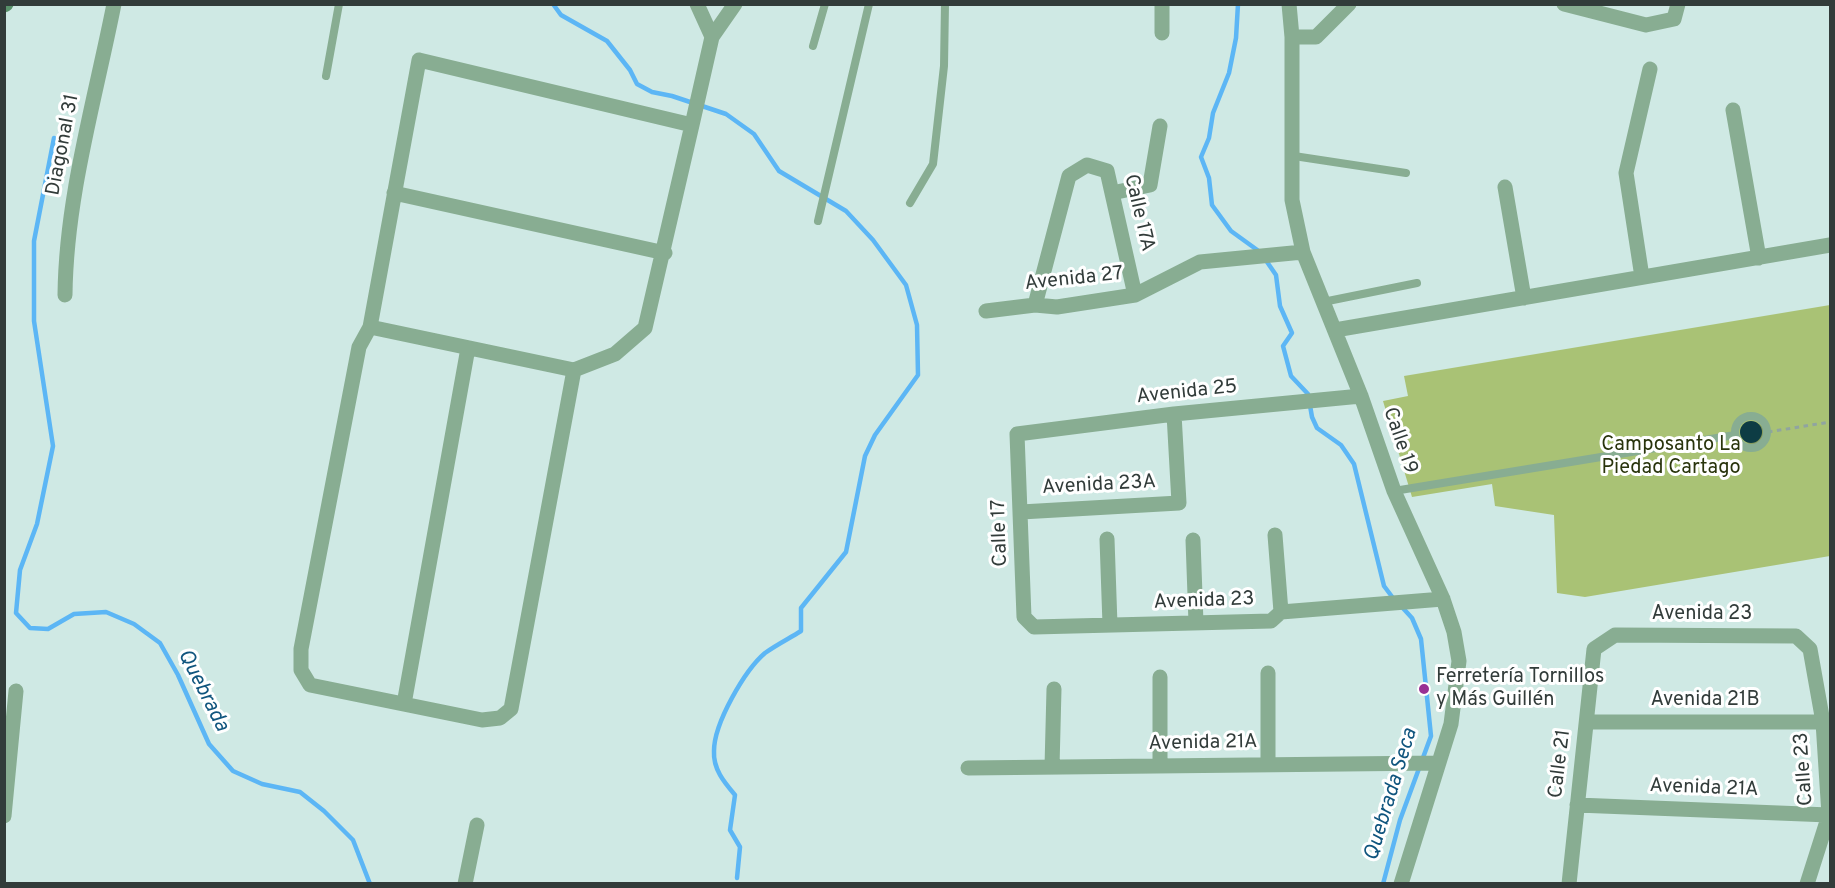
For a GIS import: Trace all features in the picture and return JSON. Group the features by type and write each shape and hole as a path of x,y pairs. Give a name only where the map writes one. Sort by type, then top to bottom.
{"street":[{"name":"Diagonal 31","path":"65,295 66,246 114,4"},
{"path":"697,4 712,37"},
{"path":"370,327 574,370 615,354 645,328 665,253 712,37 735,4"},
{"path":"1162,4 1162,33"},
{"name":"Calle 19","path":"1289,4 1292,37 1294,156 1292,200 1303,252 1361,396 1394,491 1443,599 1454,632 1459,661 1451,724 1401,884"},
{"path":"1292,37 1316,37 1349,4"},
{"path":"1564,4 1646,25 1676,12"},
{"path":"574,370 511,709 500,718 482,720 310,685 301,670 301,649 359,346 370,327 419,60 692,125"},
{"path":"1642,278 1626,174 1650,69"},
{"path":"1733,110 1759,258"},
{"path":"1112,194 1150,185 1160,126"},
{"name":"Calle 17A","path":"1035,305 1069,176 1087,165 1107,171 1135,295"},
{"path":"1505,187 1524,297"},
{"path":"394,193 665,253"},
{"path":"1335,330 1830,245"},
{"name":"Avenida 27","path":"986,311 1035,305 1057,307 1135,295 1200,262 1303,252"},
{"path":"404,704 468,348"},
{"name":"Avenida 25","path":"1017,434 1174,414 1361,396"},
{"name":"Avenida 23A","path":"1021,512 1179,503 1174,414"},
{"name":"Calle 17","path":"1017,434 1024,617 1034,627"},
{"path":"1275,535 1281,612"},
{"path":"1107,539 1110,625"},
{"path":"1193,540 1196,623"},
{"name":"Avenida 23","path":"1034,627 1271,621 1281,612 1443,599"},
{"name":"Avenida 23","path":"1594,649 1615,636 1796,636 1810,649"},
{"name":"Calle 21","path":"1569,884 1594,649"},
{"name":"Calle 23","path":"1807,884 1829,815 1823,722 1810,649"},
{"path":"1268,673 1268,764"},
{"path":"1160,677 1160,765"},
{"path":"1052,767 1054,690"},
{"path":"4,816 16,691"},
{"name":"Avenida 21B","path":"1587,722 1823,722"},
{"name":"Avenida 21A","path":"968,768 1438,763"},
{"name":"Avenida 21A","path":"1577,806 1829,815"},
{"path":"465,884 477,825"}],"lane":[{"path":"326,76 339,4"},
{"path":"813,46 825,4"},
{"path":"818,221 869,4"},
{"path":"910,203 933,164 944,66 945,4"},
{"path":"1294,156 1406,173"},
{"path":"1323,302 1417,284"},
{"path":"1751,416 1762,420 1768,432 1763,443 1754,448 1740,444 1735,435 1741,420 1751,416"},
{"path":"1394,491 1735,435"}],"path":[{"path":"1768,432 1830,422"}],"green space":[{"name":"Camposanto La Piedad Cartago","path":"1830,305 1830,556 1585,597 1557,593 1554,515 1495,506 1492,484 1412,497 1383,401 1408,396 1404,376"}],"building":[{"path":"1751,421 1759,424 1762,432 1759,440 1751,443 1743,440 1740,432 1743,424"}],"waterway":[{"path":"553,4 561,15 607,41 630,70 637,84 652,92 672,96 726,114 754,134 779,171 846,211 873,240 906,285 917,325 918,375 875,435 865,456 846,552 801,608 801,631 769,650 757,661 740,684 719,726 715,739 714,758 720,775 735,795 730,830 740,847 737,878"},
{"name":"Quebrada Seca","path":"1238,4 1236,38 1229,73 1213,113 1209,138 1201,157 1209,178 1212,205 1231,231 1260,252"},
{"name":"Quebrada","path":"54,138 34,241 34,321 53,446 37,524 20,570 16,613 30,628 48,629 74,614 106,612 134,624 160,643 178,675 209,744 233,771 262,784 300,792 324,811 353,840 370,884"},
{"name":"Quebrada Seca","path":"1265,259 1276,275 1280,306 1292,333 1283,346 1291,376 1308,394 1312,417 1317,428 1341,445 1354,464 1384,586 1393,598"},
{"name":"Quebrada Seca","path":"1383,884 1400,820 1431,736 1421,639 1412,618 1401,606"}],"place":[{"name":"Ferretería Tornillos y Más Guillén","path":"1424,689"}]}
